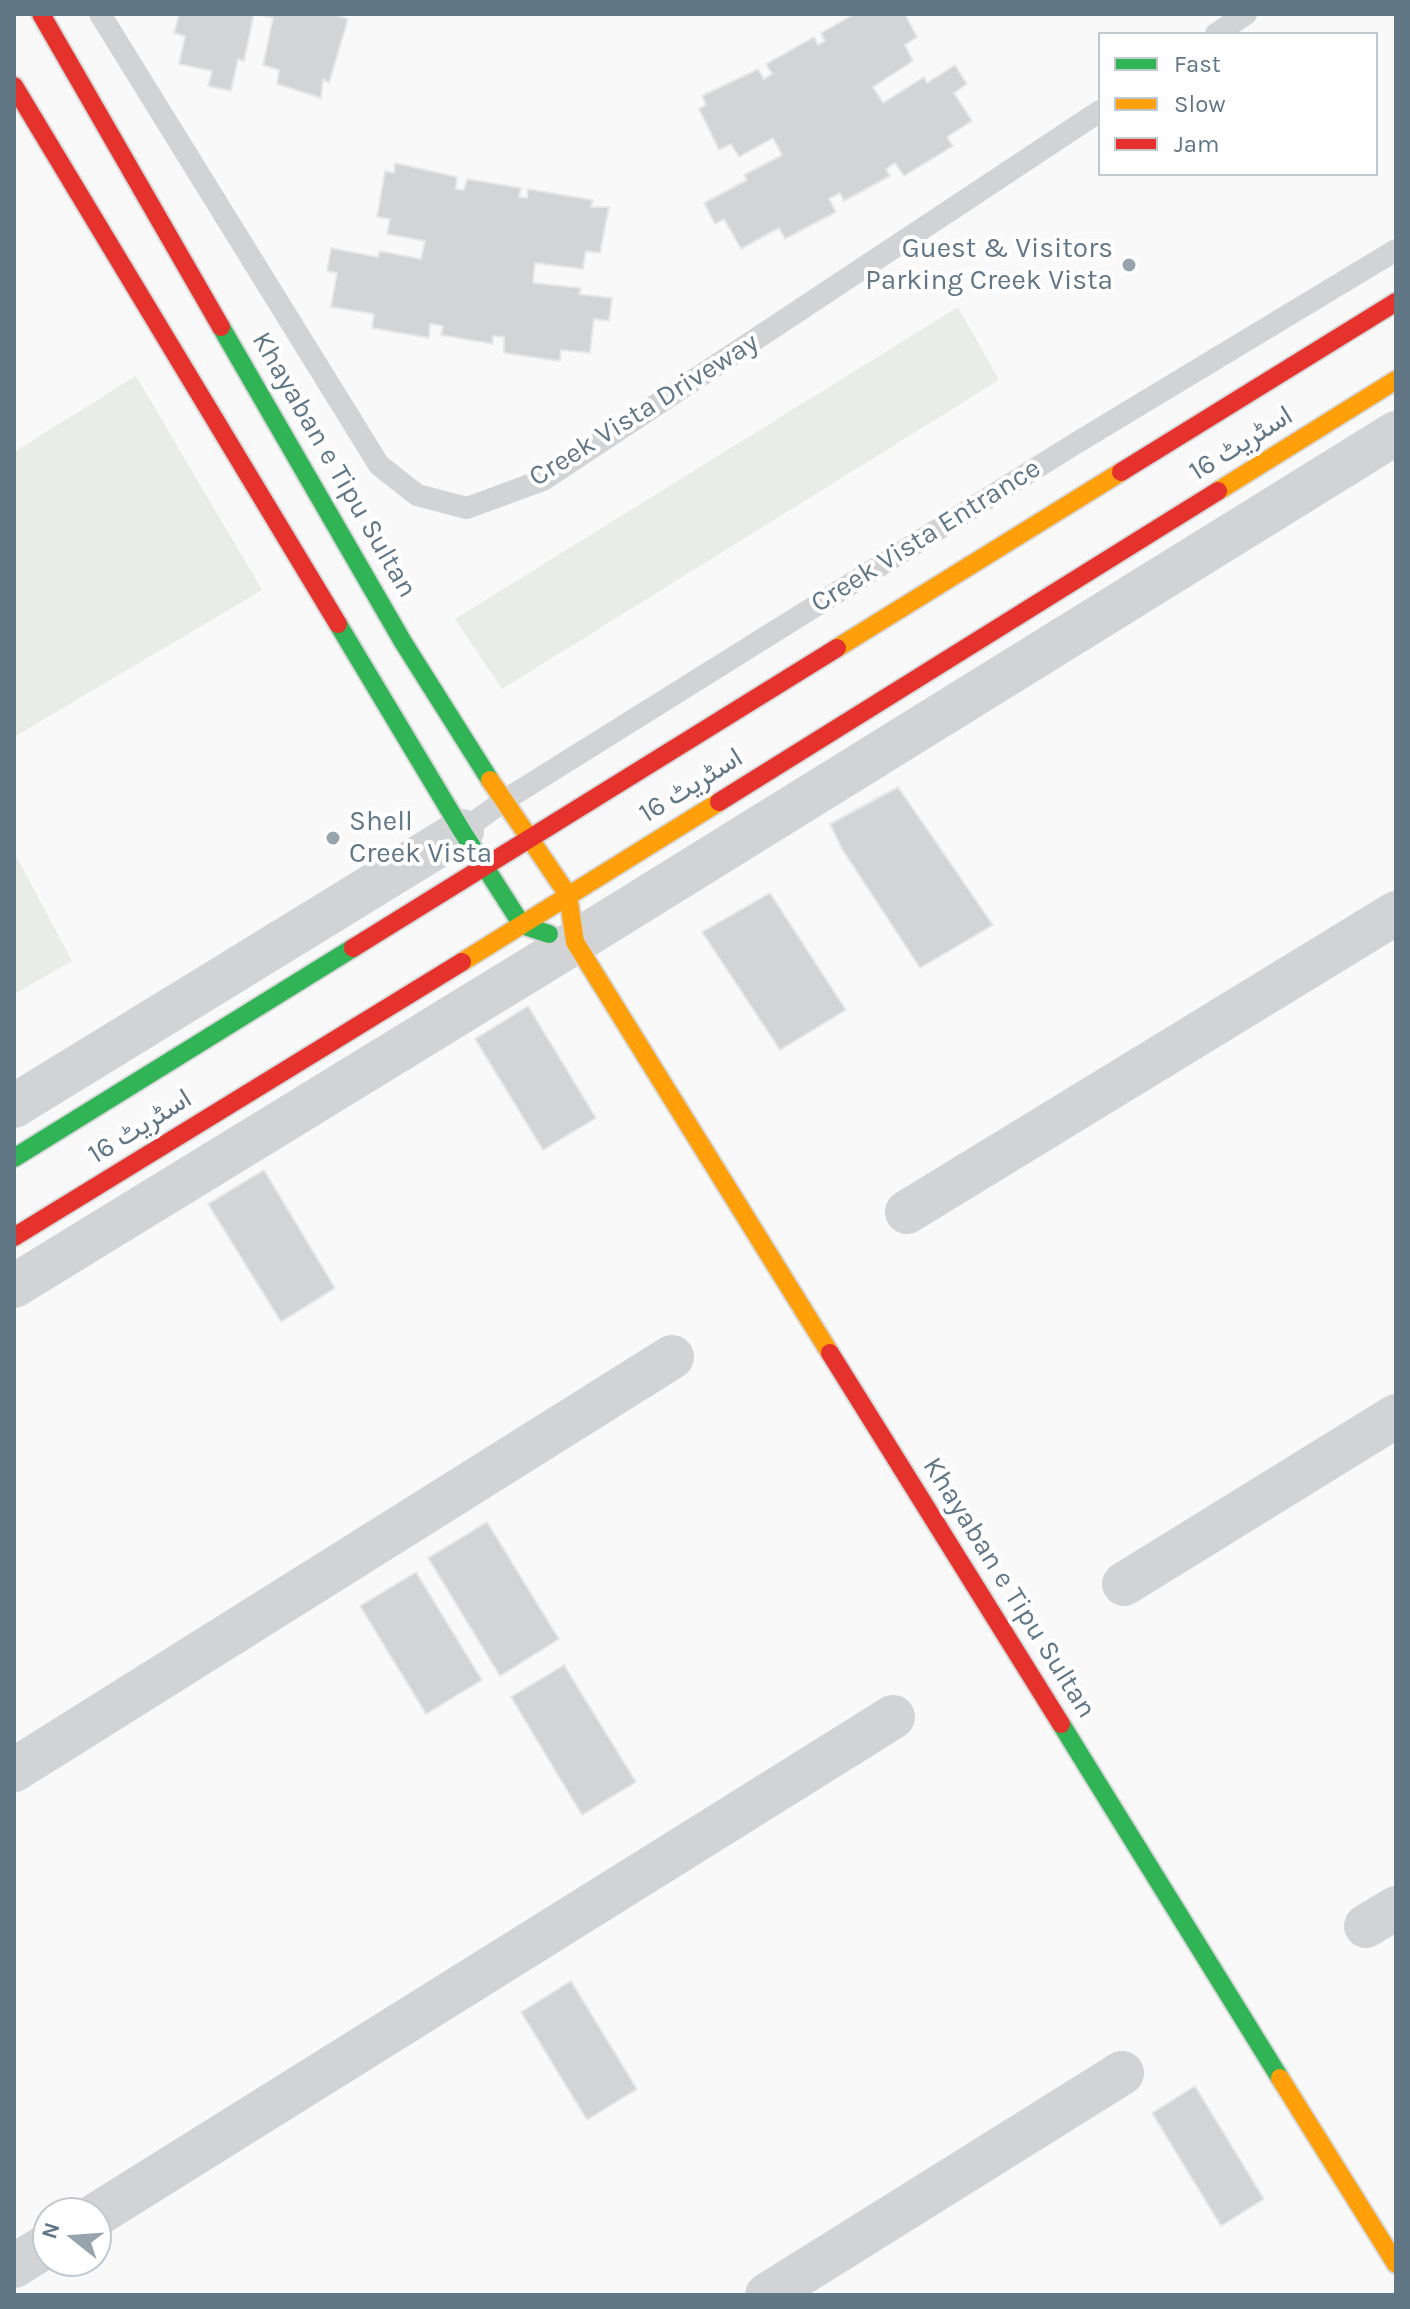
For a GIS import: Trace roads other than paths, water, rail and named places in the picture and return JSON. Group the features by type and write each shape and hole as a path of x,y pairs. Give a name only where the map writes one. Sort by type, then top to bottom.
{"street":[{"name":"Khayaban e Tipu Sultan","path":"41,14 403,642 470,750 568,895 575,942 1396,2264"},
{"path":"14,86 429,778 522,925 575,942"},
{"name":"اسٹریٹ 16","path":"14,1158 474,848 531,839 1396,302"},
{"name":"اسٹریٹ 16","path":"14,1237 522,925 1396,380"},
{"path":"14,1286 1396,433"},
{"path":"14,1106 474,848"},
{"path":"907,1212 1396,913"},
{"path":"14,1770 672,1357"},
{"path":"1124,1584 1396,1416"},
{"path":"112,2205 893,1717"},
{"path":"767,2295 1122,2073"},
{"path":"14,2266 32,2255"}],"lane":[{"name":"Creek Vista Driveway","path":"100,14 379,465 417,495 467,508 543,480 1098,112"},
{"path":"1216,32 1226,14"},
{"path":"1218,32 1246,14"},
{"name":"Creek Vista Entrance","path":"474,848 505,800 1073,445 1396,250"},
{"path":"429,778 470,750"}],"place":[{"name":"Guest & Visitors Parking Creek Vista","path":"1129,265"},
{"name":"Shell Creek Vista","path":"333,838"}]}
